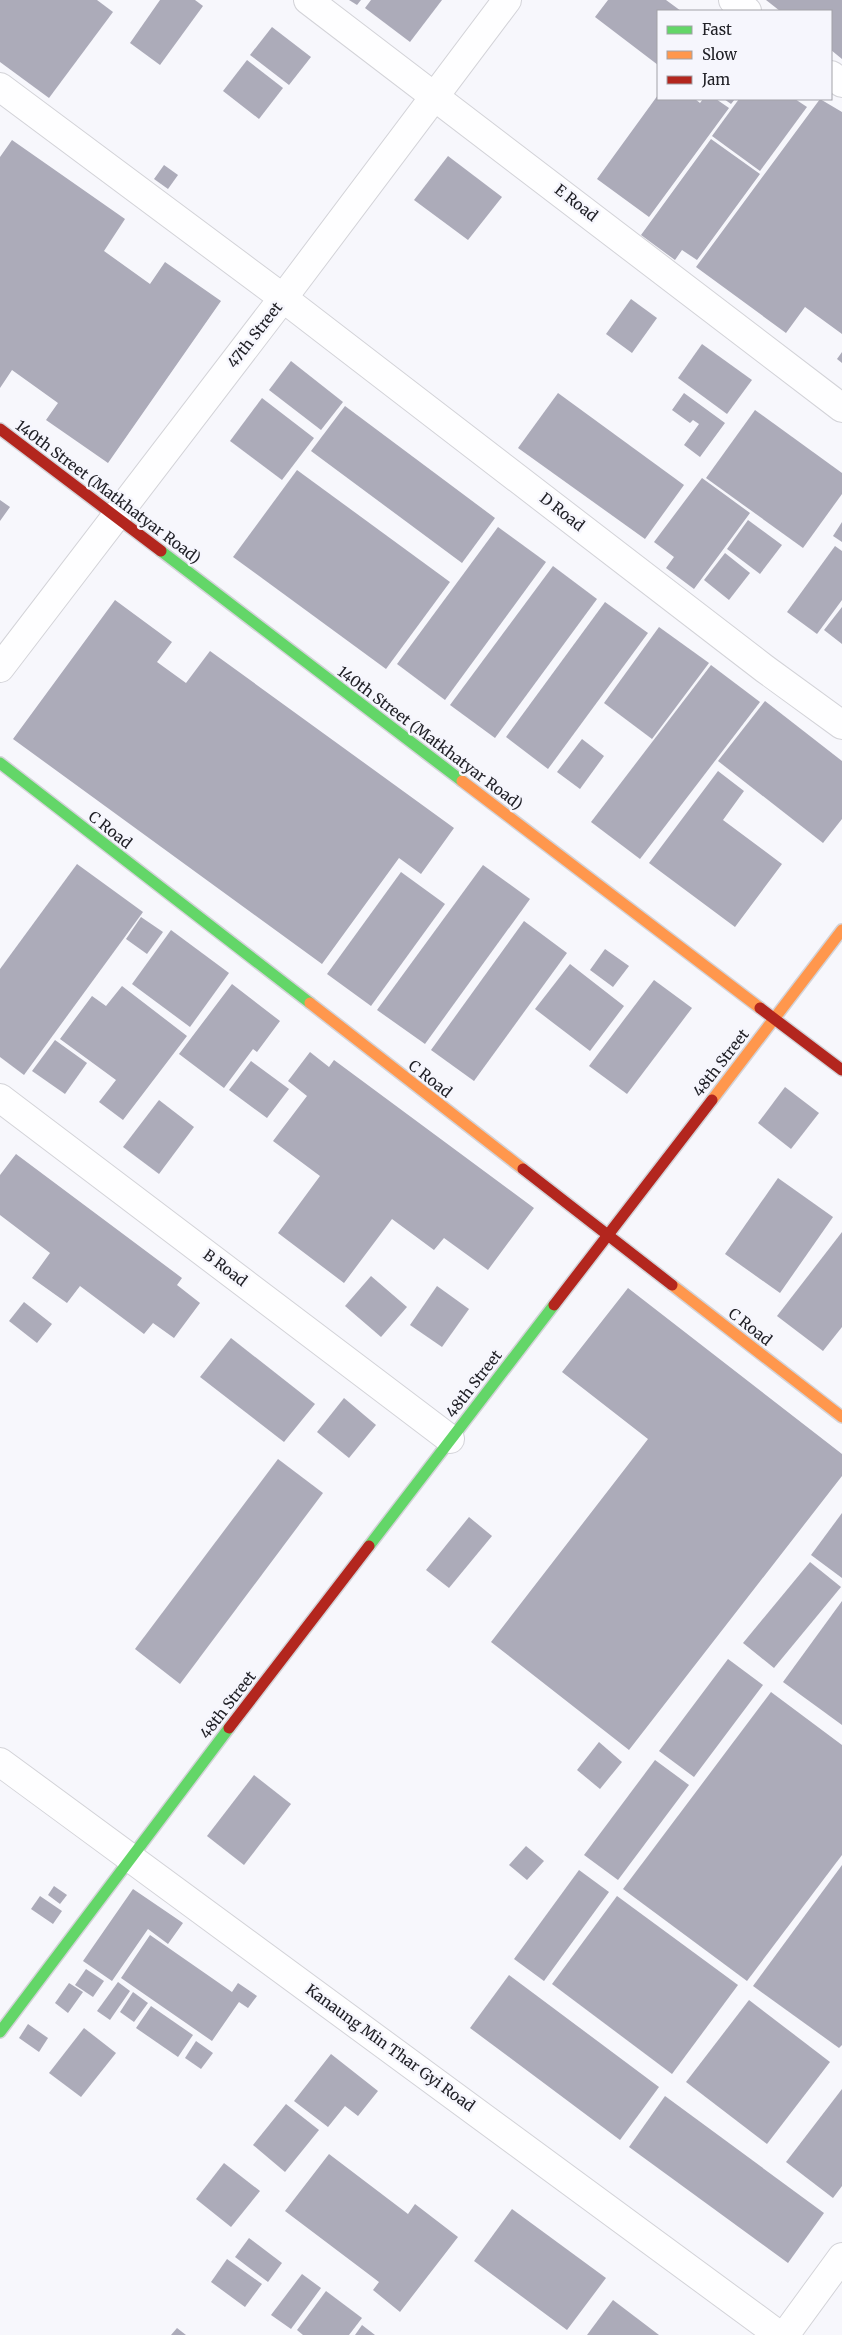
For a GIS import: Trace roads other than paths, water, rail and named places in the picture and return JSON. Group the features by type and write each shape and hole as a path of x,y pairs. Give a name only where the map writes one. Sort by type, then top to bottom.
{"street":[{"name":"E Road","path":"308,0 842,408"},
{"name":"47th Street","path":"0,668 283,298 507,0"},
{"path":"732,0 746,10"},
{"name":"D Road","path":"0,87 283,298 757,663 842,725"},
{"name":"140th Street (Matkhatyar Road)","path":"0,429 842,1070"},
{"name":"C Road","path":"0,762 842,1417"},
{"name":"48th Street","path":"0,2032 130,1857 842,930"},
{"name":"B Road","path":"0,1098 450,1439"},
{"name":"Kanaung Min Thar Gyi Road","path":"0,1762 771,2332"},
{"path":"771,2332 842,2257"}]}
